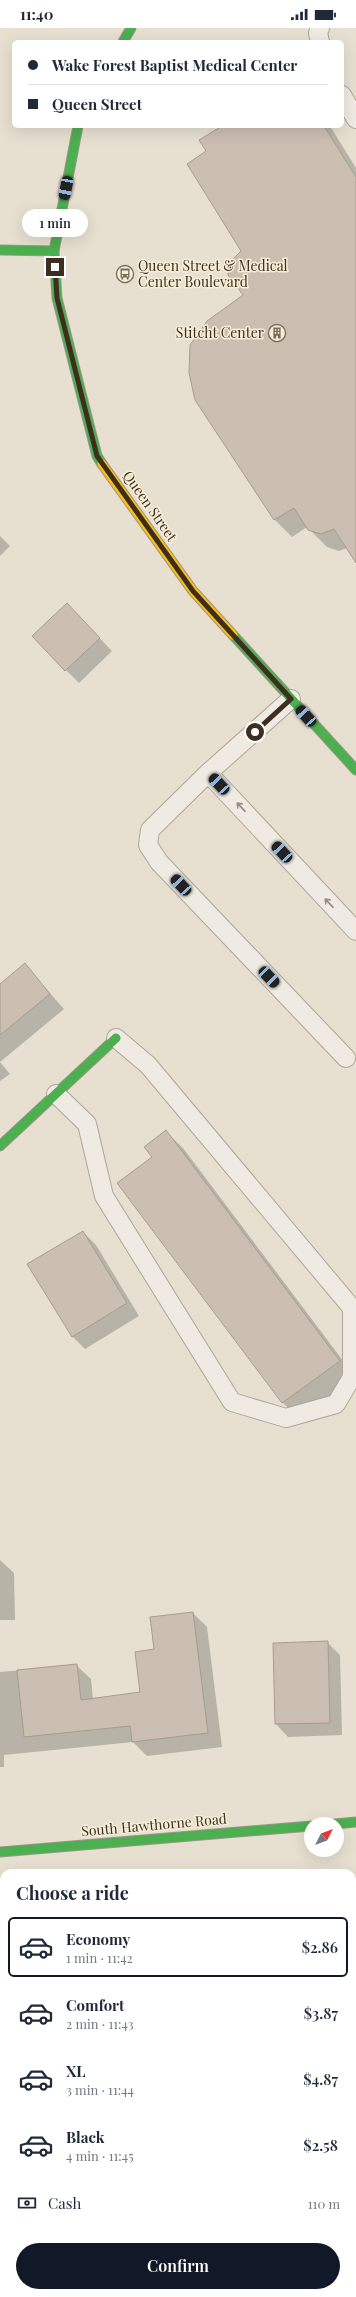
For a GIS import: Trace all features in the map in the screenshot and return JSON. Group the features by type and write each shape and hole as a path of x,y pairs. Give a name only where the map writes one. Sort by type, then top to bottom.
{"street":[{"path":"124,40 131,28"},
{"name":"Queen Street","path":"78,128 54,251 57,298 97,456 193,591 356,770"},
{"path":"0,250 54,251"},
{"path":"0,1146 116,1038"},
{"path":"344,1823 356,1822"},
{"name":"South Hawthorne Road","path":"0,1852 304,1827"}],"lane":[{"path":"320,28 318,33 320,40"},
{"path":"344,98 356,119"},
{"path":"291,699 208,772 150,830 148,845 159,862 346,1058"},
{"path":"208,772 356,931"},
{"path":"56,1094 87,1124 104,1196 232,1402 286,1418 336,1404 352,1377 352,1308 148,1066 116,1038"}],"building":[{"name":"Stitcht Center","path":"219,128 325,128 356,177 356,563 334,529 321,534 308,530 294,508 274,520 195,400 189,373 190,345 207,321 243,295 228,275 229,263 241,251 187,164 206,151 199,140"},
{"path":"67,603 100,638 65,671 32,636"},
{"path":"25,963 50,994 0,1035 0,984"},
{"path":"166,1130 340,1361 282,1403 117,1183 152,1157 144,1147"},
{"path":"83,1231 127,1303 72,1337 27,1264"},
{"path":"193,1612 208,1733 132,1742 130,1726 24,1737 17,1670 77,1664 81,1700 140,1692 135,1652 154,1649 150,1617"},
{"path":"328,1641 330,1723 275,1724 273,1643"}],"traffic: fast":[{"path":"124,40 131,28"},
{"path":"78,128 54,251 57,298 97,456 102,464"},
{"path":"0,250 54,251"},
{"path":"233,635 356,770"},
{"path":"0,1146 116,1038"},
{"path":"344,1823 356,1822"},
{"path":"0,1852 304,1827"}],"traffic: slow":[{"path":"102,464 193,591 233,635"}],"place":[{"name":"Queen Street & Medical Center Boulevard","path":"125,274"},
{"name":"Stitcht Center","path":"277,333"}],"route":[{"path":"55,267 57,298 97,456 193,591 291,699 255,732"}]}
